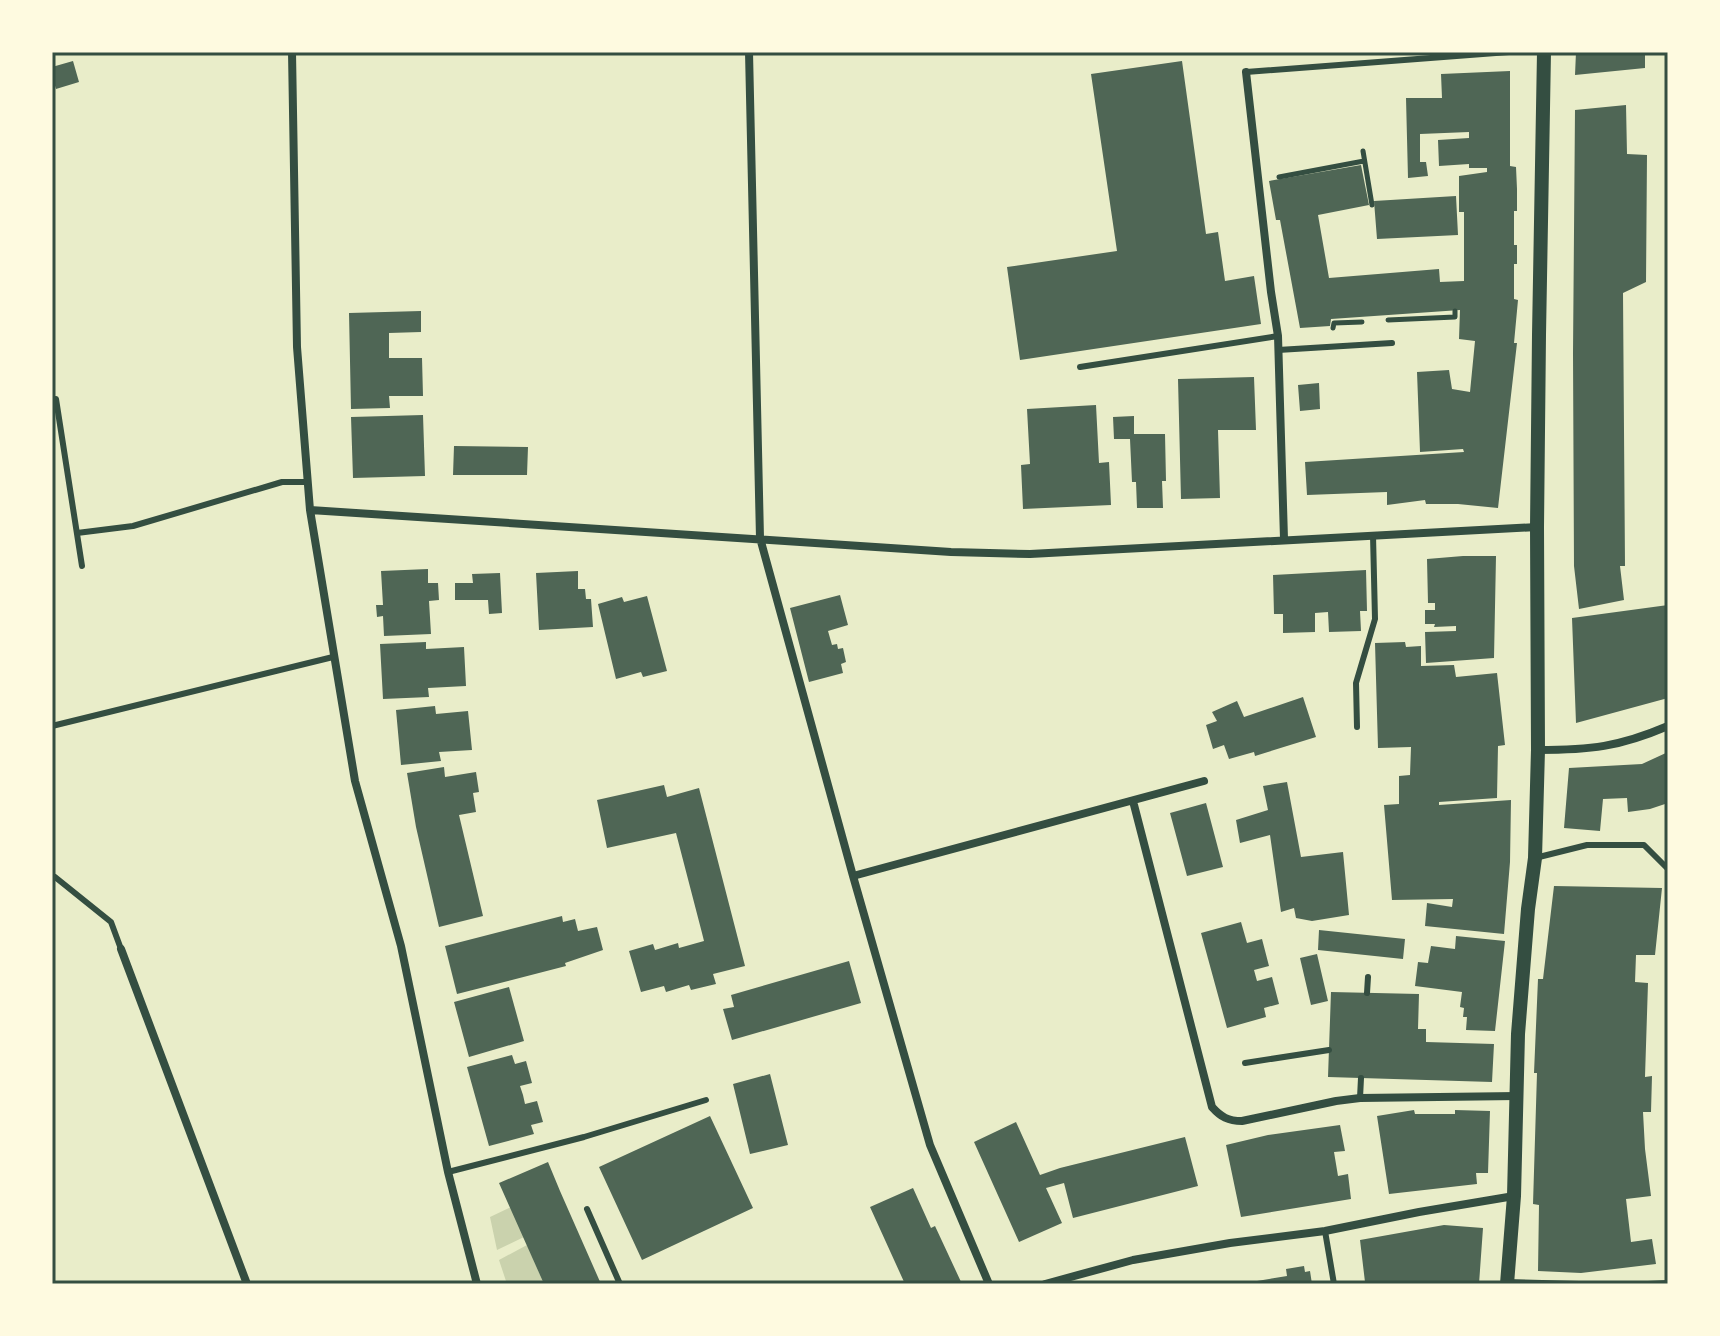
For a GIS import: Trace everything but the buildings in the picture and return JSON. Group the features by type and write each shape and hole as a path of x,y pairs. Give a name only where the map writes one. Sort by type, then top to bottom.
{"street":[{"path":"292,52 297,347 310,510 355,781 401,946 448,1172 477,1284"},
{"path":"749,52 760,538 930,1145 989,1284"},
{"path":"1507,1283 1514,1196 1518,1034 1535,858 1544,52"},
{"path":"1246,72 1278,336 1284,539"},
{"path":"310,510 951,552 1030,554 1537,527"},
{"path":"1538,750 1599,748 1643,737 1668,726"},
{"path":"853,876 1204,781"},
{"path":"1133,801 1212,1107 1220,1115 1230,1121 1242,1121 1360,1098 1517,1096"},
{"path":"121,949 247,1284"},
{"path":"1045,1284 1133,1260 1325,1231 1514,1196"}],"lane":[{"path":"1246,72 1509,52"},
{"path":"1080,367 1278,336"},
{"path":"1278,350 1392,343"},
{"path":"56,399 82,566"},
{"path":"77,533 133,526 282,482 308,482"},
{"path":"1357,727 1356,683 1375,619 1373,535"},
{"path":"52,726 333,657"},
{"path":"1535,858 1587,845 1644,845 1668,869"},
{"path":"55,877 111,922 121,949"},
{"path":"1367,993 1368,977"},
{"path":"1245,1063 1329,1050"},
{"path":"1360,1098 1361,1078"},
{"path":"448,1172 584,1137 706,1100"},
{"path":"587,1209 620,1284"},
{"path":"1325,1231 1334,1284"},
{"path":"1507,1283 1579,1284"},
{"path":"1648,1284 1668,1283"}],"path":[{"path":"1363,151 1372,205"},
{"path":"1267,179 1364,161"},
{"path":"1380,321 1455,317 1455,311"},
{"path":"1322,329 1334,328 1334,323 1365,321"}],"green space":[{"path":"511,1207 524,1237 497,1250 490,1217"},
{"path":"527,1245 544,1284 507,1284 499,1260"}]}
